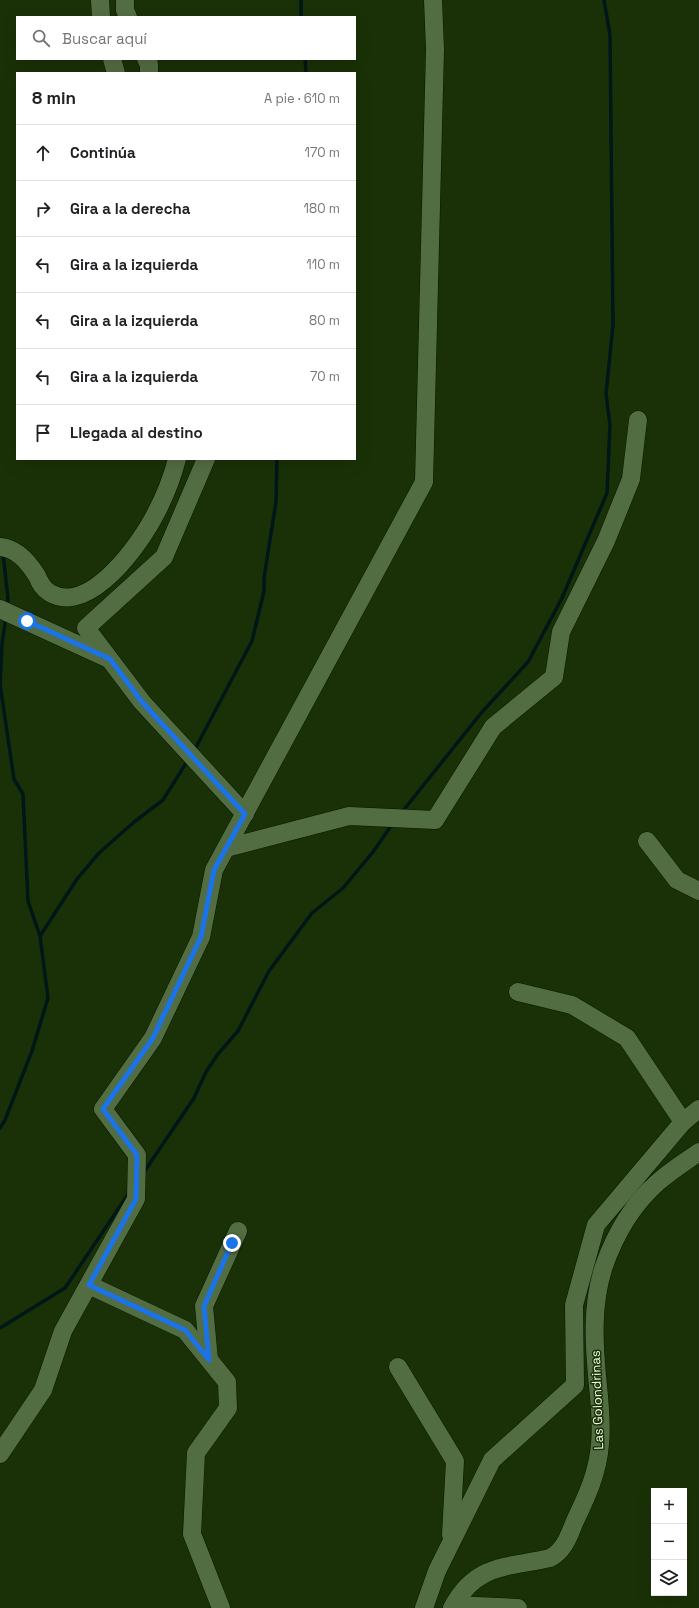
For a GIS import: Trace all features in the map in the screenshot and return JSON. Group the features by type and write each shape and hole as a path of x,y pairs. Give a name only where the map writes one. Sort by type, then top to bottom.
{"street":[{"path":"100,0 101,16"},
{"path":"125,0 125,10 128,16"},
{"path":"0,1454 43,1390 63,1332 136,1199 137,1155 103,1109 153,1038 201,937 214,870 424,482 435,49 433,0"},
{"path":"112,60 116,72"},
{"path":"147,60 149,64 149,72"},
{"path":"226,848 349,816 435,820 494,727 554,677 561,632 606,541 631,479 638,420"},
{"path":"0,547 10,549 20,555 44,588 50,592 68,597 88,591 103,581 118,566 146,531 163,498 177,460"},
{"path":"206,460 164,557 86,628 142,702 245,814"},
{"path":"0,609 110,659"},
{"path":"647,841 677,880 699,891"},
{"path":"518,992 572,1005 627,1038 683,1122"},
{"path":"424,1608 437,1571 492,1460 575,1385 574,1305 596,1225 683,1122 699,1109"},
{"name":"Las Golondrinas","path":"453,1607 469,1584 484,1573 506,1566 550,1558 556,1555 564,1545 592,1484 599,1458 600,1420 594,1324 595,1305 604,1268 617,1236 635,1206 657,1183 699,1152"},
{"path":"209,1360 204,1306 238,1231"},
{"path":"89,1285 185,1330 227,1382 228,1408 196,1452 192,1534 221,1608"},
{"path":"398,1367 455,1461 450,1544"},
{"path":"453,1607 518,1608"}],"waterway":[{"path":"301,0 301,16"},
{"path":"402,812 482,712 528,662 562,598 607,493 610,425 606,394 613,325 610,35 604,0"},
{"path":"305,60 306,72"},
{"path":"194,751 252,641 264,591 264,578 276,502 277,460"},
{"path":"3,553 8,599 7,607"},
{"path":"0,1128 5,1120 32,1051 48,998 40,936 28,901 23,794 14,779 0,684 2,644 6,617"},
{"path":"40,936 77,879 99,853 134,822 163,800 188,760"},
{"path":"144,1172 194,1098 206,1072 218,1054 238,1031 269,971 312,913 343,888 373,852 393,823"},
{"path":"0,1328 65,1288 129,1193"}],"route":[{"path":"27,621 110,659 142,702 245,814 214,870 201,937 153,1038 103,1109 137,1155 136,1199 89,1285 185,1330 209,1360 204,1306 232,1243"}]}
